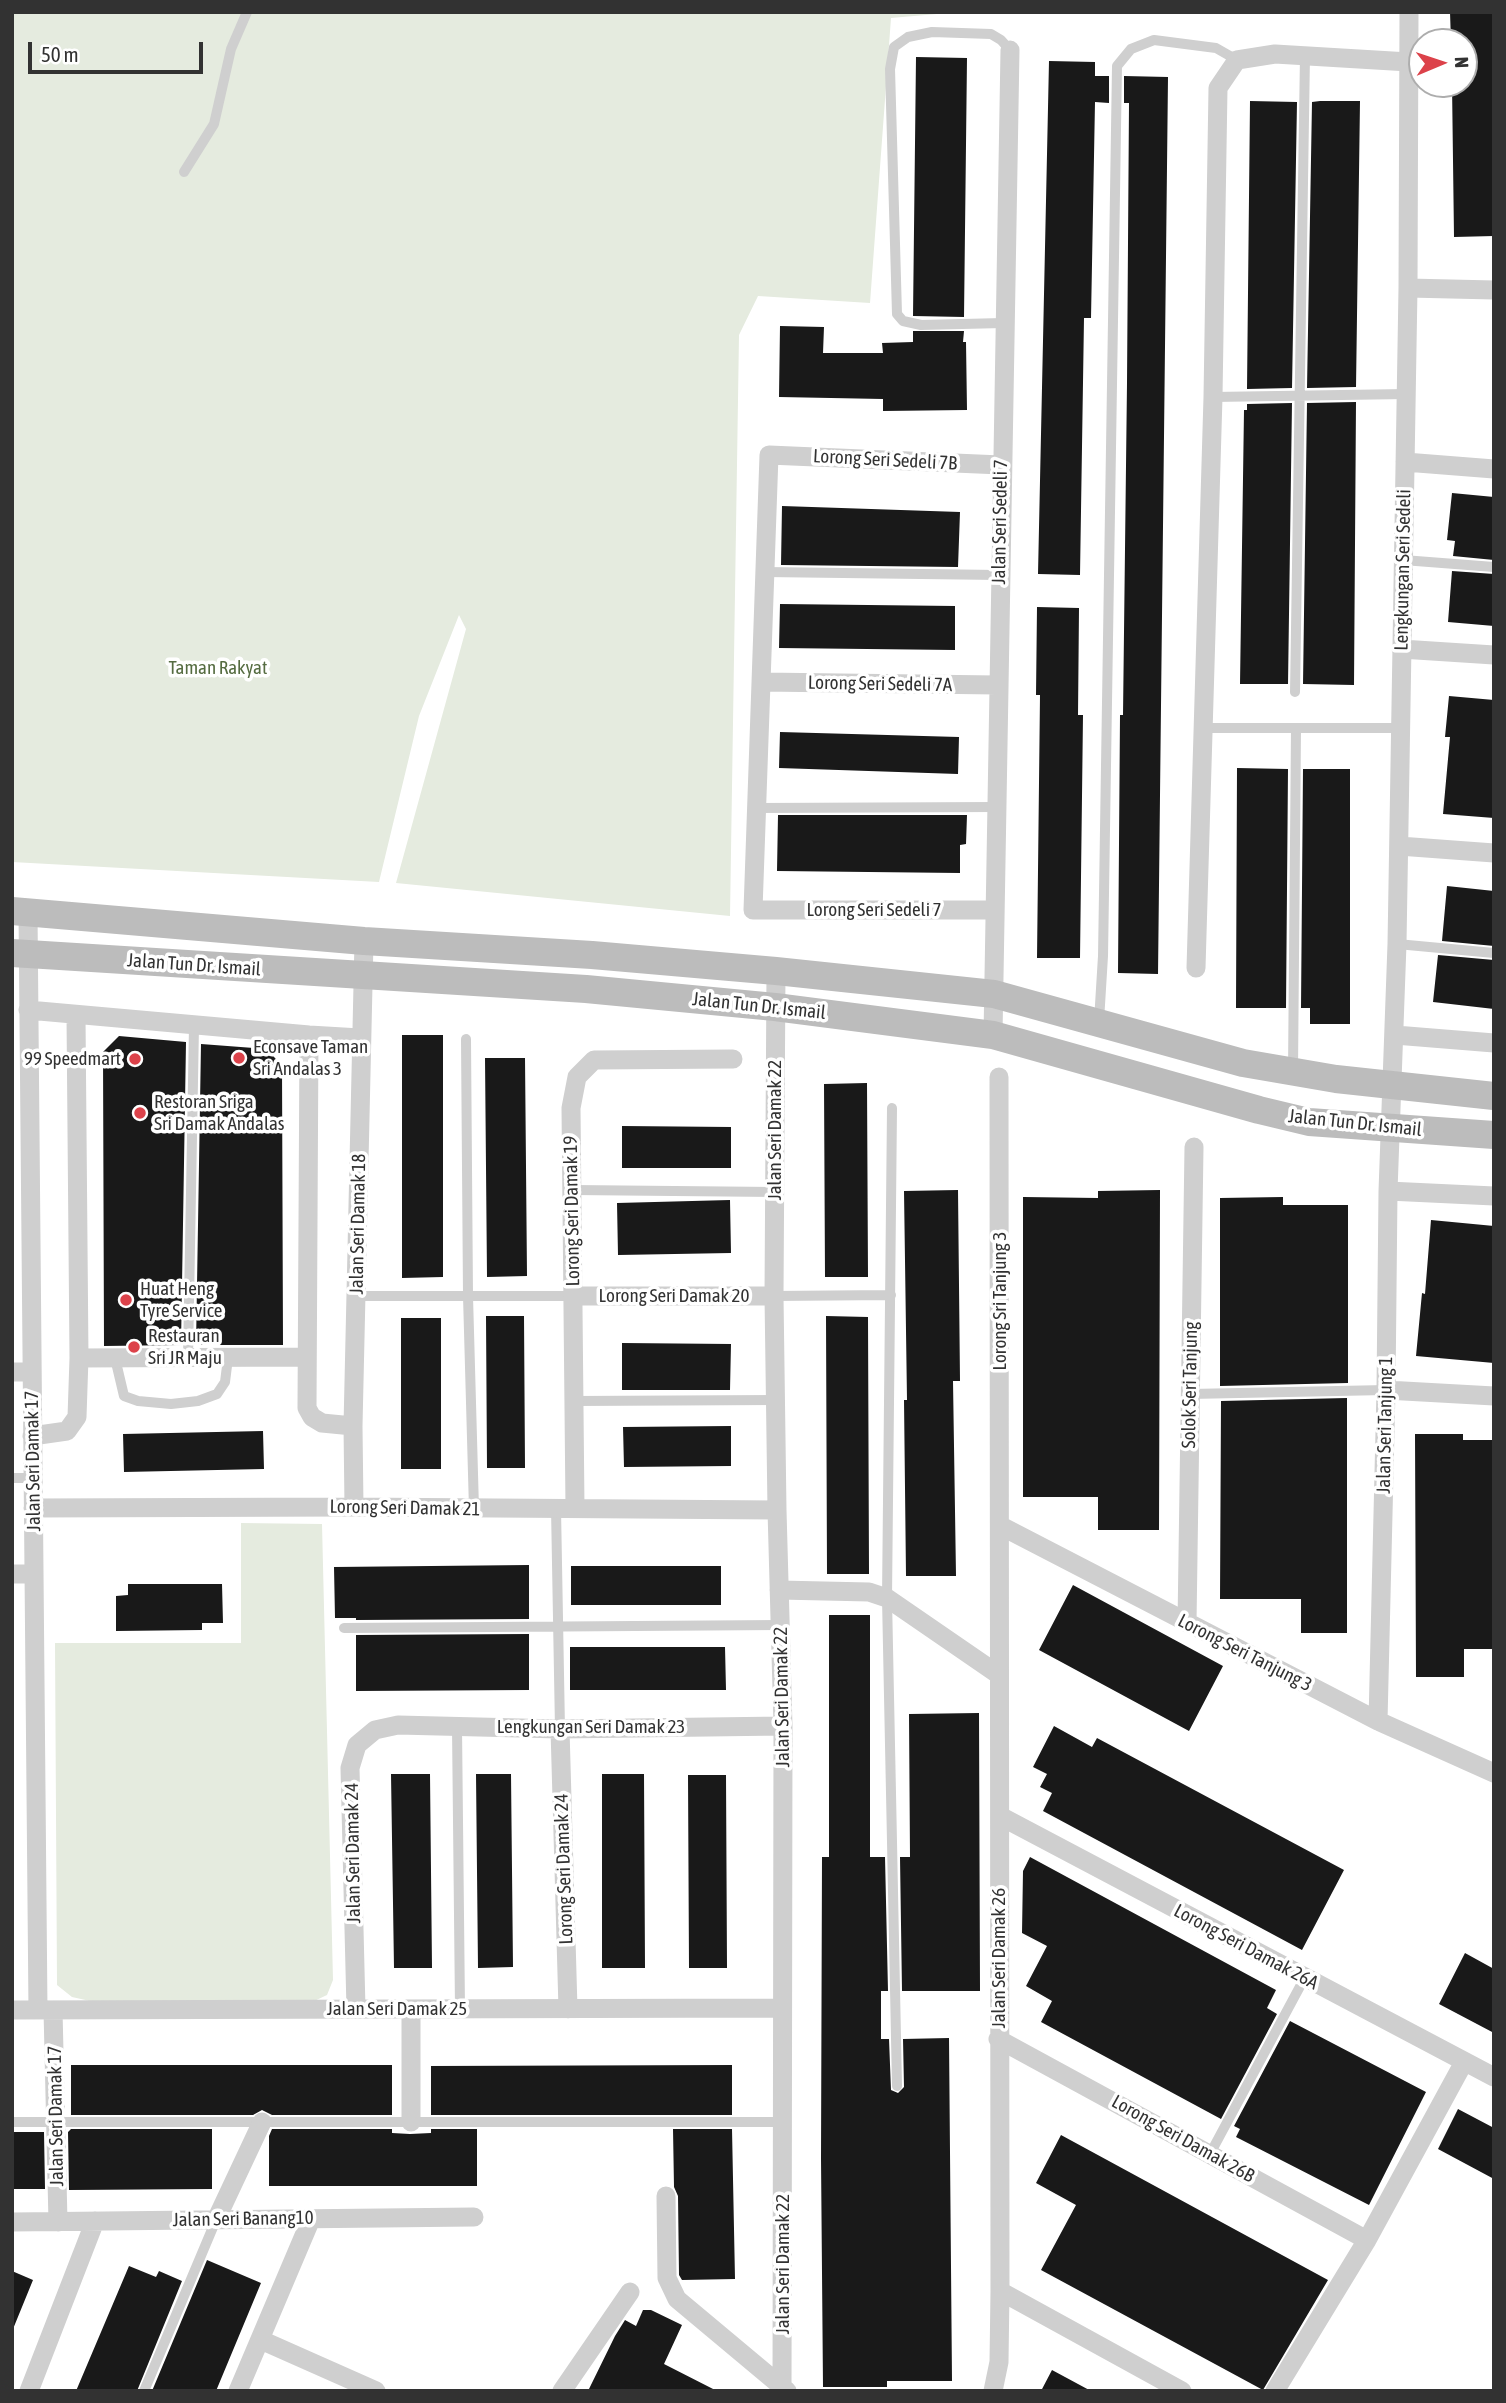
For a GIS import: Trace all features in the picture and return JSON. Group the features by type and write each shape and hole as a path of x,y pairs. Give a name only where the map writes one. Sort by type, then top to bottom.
{"street":[{"name":"Jalan Seri Sedeli 7","path":"993,1035 1003,323 1010,50"},
{"path":"1196,968 1213,397 1218,88 1237,60 1275,54 1408,62"},
{"name":"Lengkungan Seri Sedeli","path":"1391,1128 1399,846 1409,98"},
{"path":"1408,288 1494,289"},
{"name":"Lorong Seri Sedeli 7B","path":"765,572 769,455 1001,466"},
{"path":"1405,462 1494,469"},
{"path":"757,808 765,572"},
{"path":"1401,649 1494,655"},
{"name":"Lorong Seri Sedeli 7A","path":"762,682 998,685"},
{"name":"Lorong Seri Sedeli 7","path":"757,808 753,910 994,910"},
{"path":"1399,846 1494,853"},
{"name":"Jalan Tun Dr. Ismail","path":"20,912 363,941 592,955 994,994 1243,1063 1394,1087 1494,1096"},
{"name":"Jalan Seri Damak 17","path":"20,912 20,954 28,1010 22,1372 32,1436 46,2010 56,2122 58,2222"},
{"name":"Jalan Seri Damak 18","path":"354,1507 353,1426 363,941"},
{"name":"Jalan Tun Dr. Ismail","path":"20,954 586,989 775,1007 993,1035 1272,1114 1310,1122 1494,1135"},
{"name":"Jalan Seri Damak 22","path":"776,971 774,1296 783,1726 783,2390"},
{"path":"28,1010 360,1038"},
{"path":"32,1436 67,1431 77,1418 79,1358 76,1016"},
{"path":"309,1035 307,1408 312,1417 322,1423 353,1426"},
{"path":"1395,1035 1494,1043"},
{"name":"Lorong Seri Damak 19","path":"566,1508 575,1401 571,1108 578,1077 594,1060 733,1059"},
{"name":"Lorong Sri Tanjung 3","path":"999,1077 1001,1526"},
{"name":"Jalan Seri Tanjung 1","path":"1378,1721 1391,1128"},
{"name":"Solok Seri Tanjung","path":"1186,1623 1194,1147"},
{"path":"1388,1191 1494,1196"},
{"name":"Lorong Seri Damak 20","path":"573,1296 774,1296"},
{"path":"79,1358 307,1357"},
{"path":"1386,1390 1494,1396"},
{"name":"Lorong Seri Damak 21","path":"33,1508 777,1510"},
{"name":"Lorong Seri Tanjung 3","path":"1001,1526 1378,1721 1494,1773"},
{"name":"Jalan Seri Damak 26","path":"993,2391 999,2362 1000,2291 998,2039 1001,1526"},
{"path":"12,1574 34,1574"},
{"path":"779,1590 869,1592 887,1598 999,1675"},
{"name":"Lengkungan Seri Damak 23","path":"398,1725 561,1729 783,1726"},
{"name":"Jalan Seri Damak 24","path":"356,2009 350,1768 357,1745 375,1730 398,1725"},
{"name":"Lorong Seri Damak 24","path":"561,1729 568,2009"},
{"name":"Lorong Seri Damak 26A","path":"1000,1816 1304,1979 1494,2077"},
{"name":"Jalan Seri Damak 25","path":"12,2010 782,2008"},
{"path":"411,2010 411,2122"},
{"name":"Lorong Seri Damak 26B","path":"998,2039 1367,2240"},
{"path":"1275,2391 1367,2240 1464,2062"},
{"path":"216,2220 262,2122"},
{"path":"666,2196 667,2278 677,2299 783,2390"},
{"name":"Jalan Seri Banang10","path":"12,2222 474,2217"},
{"path":"238,2391 311,2218"},
{"path":"29,2391 94,2221"},
{"path":"1000,2291 1182,2391"},
{"path":"562,2391 630,2292"},
{"path":"261,2340 376,2391"}],"lane":[{"path":"184,172 214,124 230,49 247,12"},
{"path":"1003,323 921,325 903,321 897,314 890,69 894,47 908,37 932,32 991,34 1010,50"},
{"path":"1099,1023 1104,928 1117,66 1131,49 1154,40 1216,48 1237,60"},
{"path":"1295,692 1305,55"},
{"path":"1213,397 1406,394"},
{"path":"1403,560 1494,566"},
{"path":"765,572 999,575"},
{"path":"1202,728 1400,728"},
{"path":"1293,1072 1296,728"},
{"path":"757,808 996,807"},
{"path":"1397,944 1494,953"},
{"path":"188,1357 194,1026"},
{"path":"466,1039 468,1296 474,1509"},
{"path":"892,1108 887,1598 897,2086"},
{"path":"572,1190 775,1192"},
{"path":"774,1296 891,1295"},
{"path":"357,1296 573,1296"},
{"path":"115,1358 124,1396 138,1401 171,1404 198,1401 217,1394 225,1382 228,1357"},
{"path":"1190,1394 1386,1390"},
{"path":"575,1401 775,1401"},
{"path":"12,1478 33,1478"},
{"path":"561,1729 558,1627 566,1508"},
{"path":"344,1628 781,1625"},
{"path":"457,1727 460,2009"},
{"path":"1210,2154 1304,1979"},
{"path":"12,2122 783,2122"},
{"path":"144,2391 216,2220"}],"green space":[{"name":"Taman Rakyat","path":"12,12 960,12 891,18 870,303 758,296 739,335 730,916 396,883 466,629 459,615 419,716 379,882 12,862"},
{"path":"241,1523 322,1524 333,1980 327,1995 310,2003 99,2003 72,1997 57,1985 55,1643 241,1643"}],"building":[{"path":"1450,12 1494,12 1494,236 1454,237 1452,98 1478,98 1478,28 1451,28"},
{"path":"916,57 967,58 964,317 913,316"},
{"path":"1049,61 1095,62 1095,76 1109,76 1109,103 1095,102 1091,318 1084,318 1080,575 1038,574"},
{"path":"1124,76 1168,77 1158,974 1118,973 1129,103 1124,103"},
{"path":"1250,101 1297,102 1292,388 1247,389"},
{"path":"1360,101 1356,387 1307,388 1312,102"},
{"path":"780,326 824,327 823,353 883,353 882,343 913,342 913,331 964,331 967,410 883,411 883,399 779,397"},
{"path":"1356,402 1354,685 1303,684 1307,403"},
{"path":"1292,403 1288,684 1240,684 1244,410 1247,410 1247,404"},
{"path":"1452,493 1494,497 1494,560 1453,556 1455,541 1447,540"},
{"path":"782,506 960,512 958,567 781,565"},
{"path":"1452,571 1494,574 1494,626 1448,622"},
{"path":"780,604 955,606 955,650 779,648"},
{"path":"1037,607 1079,608 1078,715 1083,715 1080,958 1037,958 1040,695 1036,695"},
{"path":"1449,696 1494,700 1494,818 1443,814 1450,737 1445,737"},
{"path":"780,732 959,737 958,774 779,768"},
{"path":"1237,768 1288,769 1286,1008 1236,1008"},
{"path":"1303,769 1350,769 1350,1024 1310,1024 1310,1008 1301,1008"},
{"path":"778,815 967,815 966,844 960,845 960,873 777,871"},
{"path":"1447,886 1494,891 1494,946 1442,941"},
{"path":"1438,955 1494,960 1494,1009 1433,1002"},
{"path":"402,1035 443,1035 443,1277 402,1278"},
{"path":"119,1036 186,1042 181,1345 104,1346 103,1052"},
{"path":"201,1044 267,1049 282,1066 283,1345 196,1345"},
{"path":"485,1058 525,1058 527,1276 487,1277"},
{"path":"867,1083 868,1277 825,1277 824,1084"},
{"path":"622,1126 731,1127 731,1168 622,1168"},
{"path":"958,1190 960,1381 953,1381 956,1576 906,1576 904,1191"},
{"path":"1160,1190 1159,1530 1098,1530 1098,1497 1023,1497 1023,1197 1098,1198 1098,1191"},
{"path":"1283,1197 1283,1205 1348,1205 1348,1383 1220,1386 1220,1198"},
{"path":"730,1200 731,1253 618,1255 617,1203"},
{"path":"1431,1220 1494,1226 1494,1363 1416,1356 1422,1293 1425,1294"},
{"path":"486,1316 524,1316 525,1468 487,1468"},
{"path":"826,1316 868,1317 869,1574 827,1574"},
{"path":"401,1318 441,1318 441,1469 401,1469"},
{"path":"622,1343 731,1344 730,1390 622,1390"},
{"path":"1347,1398 1347,1633 1301,1633 1301,1599 1220,1599 1221,1401"},
{"path":"731,1426 731,1466 624,1467 623,1427"},
{"path":"263,1431 264,1469 124,1472 123,1434"},
{"path":"1415,1434 1463,1434 1463,1440 1494,1440 1494,1649 1464,1649 1464,1677 1416,1677"},
{"path":"529,1565 529,1619 335,1618 334,1567"},
{"path":"571,1566 721,1566 721,1605 571,1605"},
{"path":"128,1584 222,1584 223,1623 202,1623 202,1630 116,1631 116,1596 128,1595"},
{"path":"1073,1585 1223,1666 1189,1731 1039,1650"},
{"path":"829,1615 870,1615 870,1857 885,1857 888,1991 881,1991 881,2039 889,2039 891,2090 898,2093 904,2087 903,2039 949,2038 952,2381 887,2381 887,2387 823,2387 822,1857 829,1857"},
{"path":"529,1634 529,1690 356,1691 356,1635"},
{"path":"570,1647 725,1647 726,1690 570,1690"},
{"path":"979,1713 980,1991 902,1991 900,1857 910,1857 909,1714"},
{"path":"1054,1726 1092,1747 1097,1738 1344,1870 1302,1950 1043,1811 1052,1793 1040,1787 1047,1774 1033,1767"},
{"path":"391,1774 430,1774 432,1968 394,1968"},
{"path":"476,1774 511,1774 513,1967 478,1968"},
{"path":"602,1774 644,1774 645,1968 602,1968"},
{"path":"688,1775 726,1775 727,1968 689,1968"},
{"path":"1030,1857 1276,1990 1267,2008 1277,2014 1221,2119 1041,2022 1052,2001 1026,1986 1047,1946 1022,1933 1023,1871"},
{"path":"1465,1953 1494,1969 1494,2033 1439,2004"},
{"path":"1290,2021 1426,2092 1369,2205 1236,2137 1240,2129 1234,2126"},
{"path":"71,2065 392,2065 392,2115 272,2115 262,2110 253,2115 71,2115"},
{"path":"732,2065 732,2115 431,2115 431,2066"},
{"path":"1458,2109 1494,2128 1494,2179 1438,2149"},
{"path":"71,2129 212,2129 212,2189 69,2190 68,2132"},
{"path":"272,2129 392,2129 392,2133 410,2134 431,2133 431,2129 477,2129 477,2186 269,2186 269,2136"},
{"path":"673,2129 732,2129 735,2279 682,2280 679,2275 678,2196 674,2187"},
{"path":"12,2132 44,2132 45,2189 12,2189"},
{"path":"1061,2135 1328,2280 1263,2390 1041,2270 1076,2205 1036,2183"},
{"path":"207,2260 261,2283 216,2391 152,2391"},
{"path":"129,2266 156,2277 159,2271 182,2281 137,2391 76,2391"},
{"path":"12,2271 33,2280 13,2329 12,2329"},
{"path":"643,2310 651,2310 682,2325 664,2364 717,2391 588,2391 625,2320 636,2326"},
{"path":"1052,2370 1091,2391 1041,2391"}],"place":[{"name":"Econsave Taman Sri Andalas 3","path":"239,1058"},
{"name":"99 Speedmart","path":"135,1059"},
{"name":"Restoran Sriga Sri Damak Andalas","path":"140,1113"},
{"name":"Huat Heng Tyre Service","path":"126,1300"},
{"name":"Restauran Sri JR Maju","path":"134,1347"}]}
